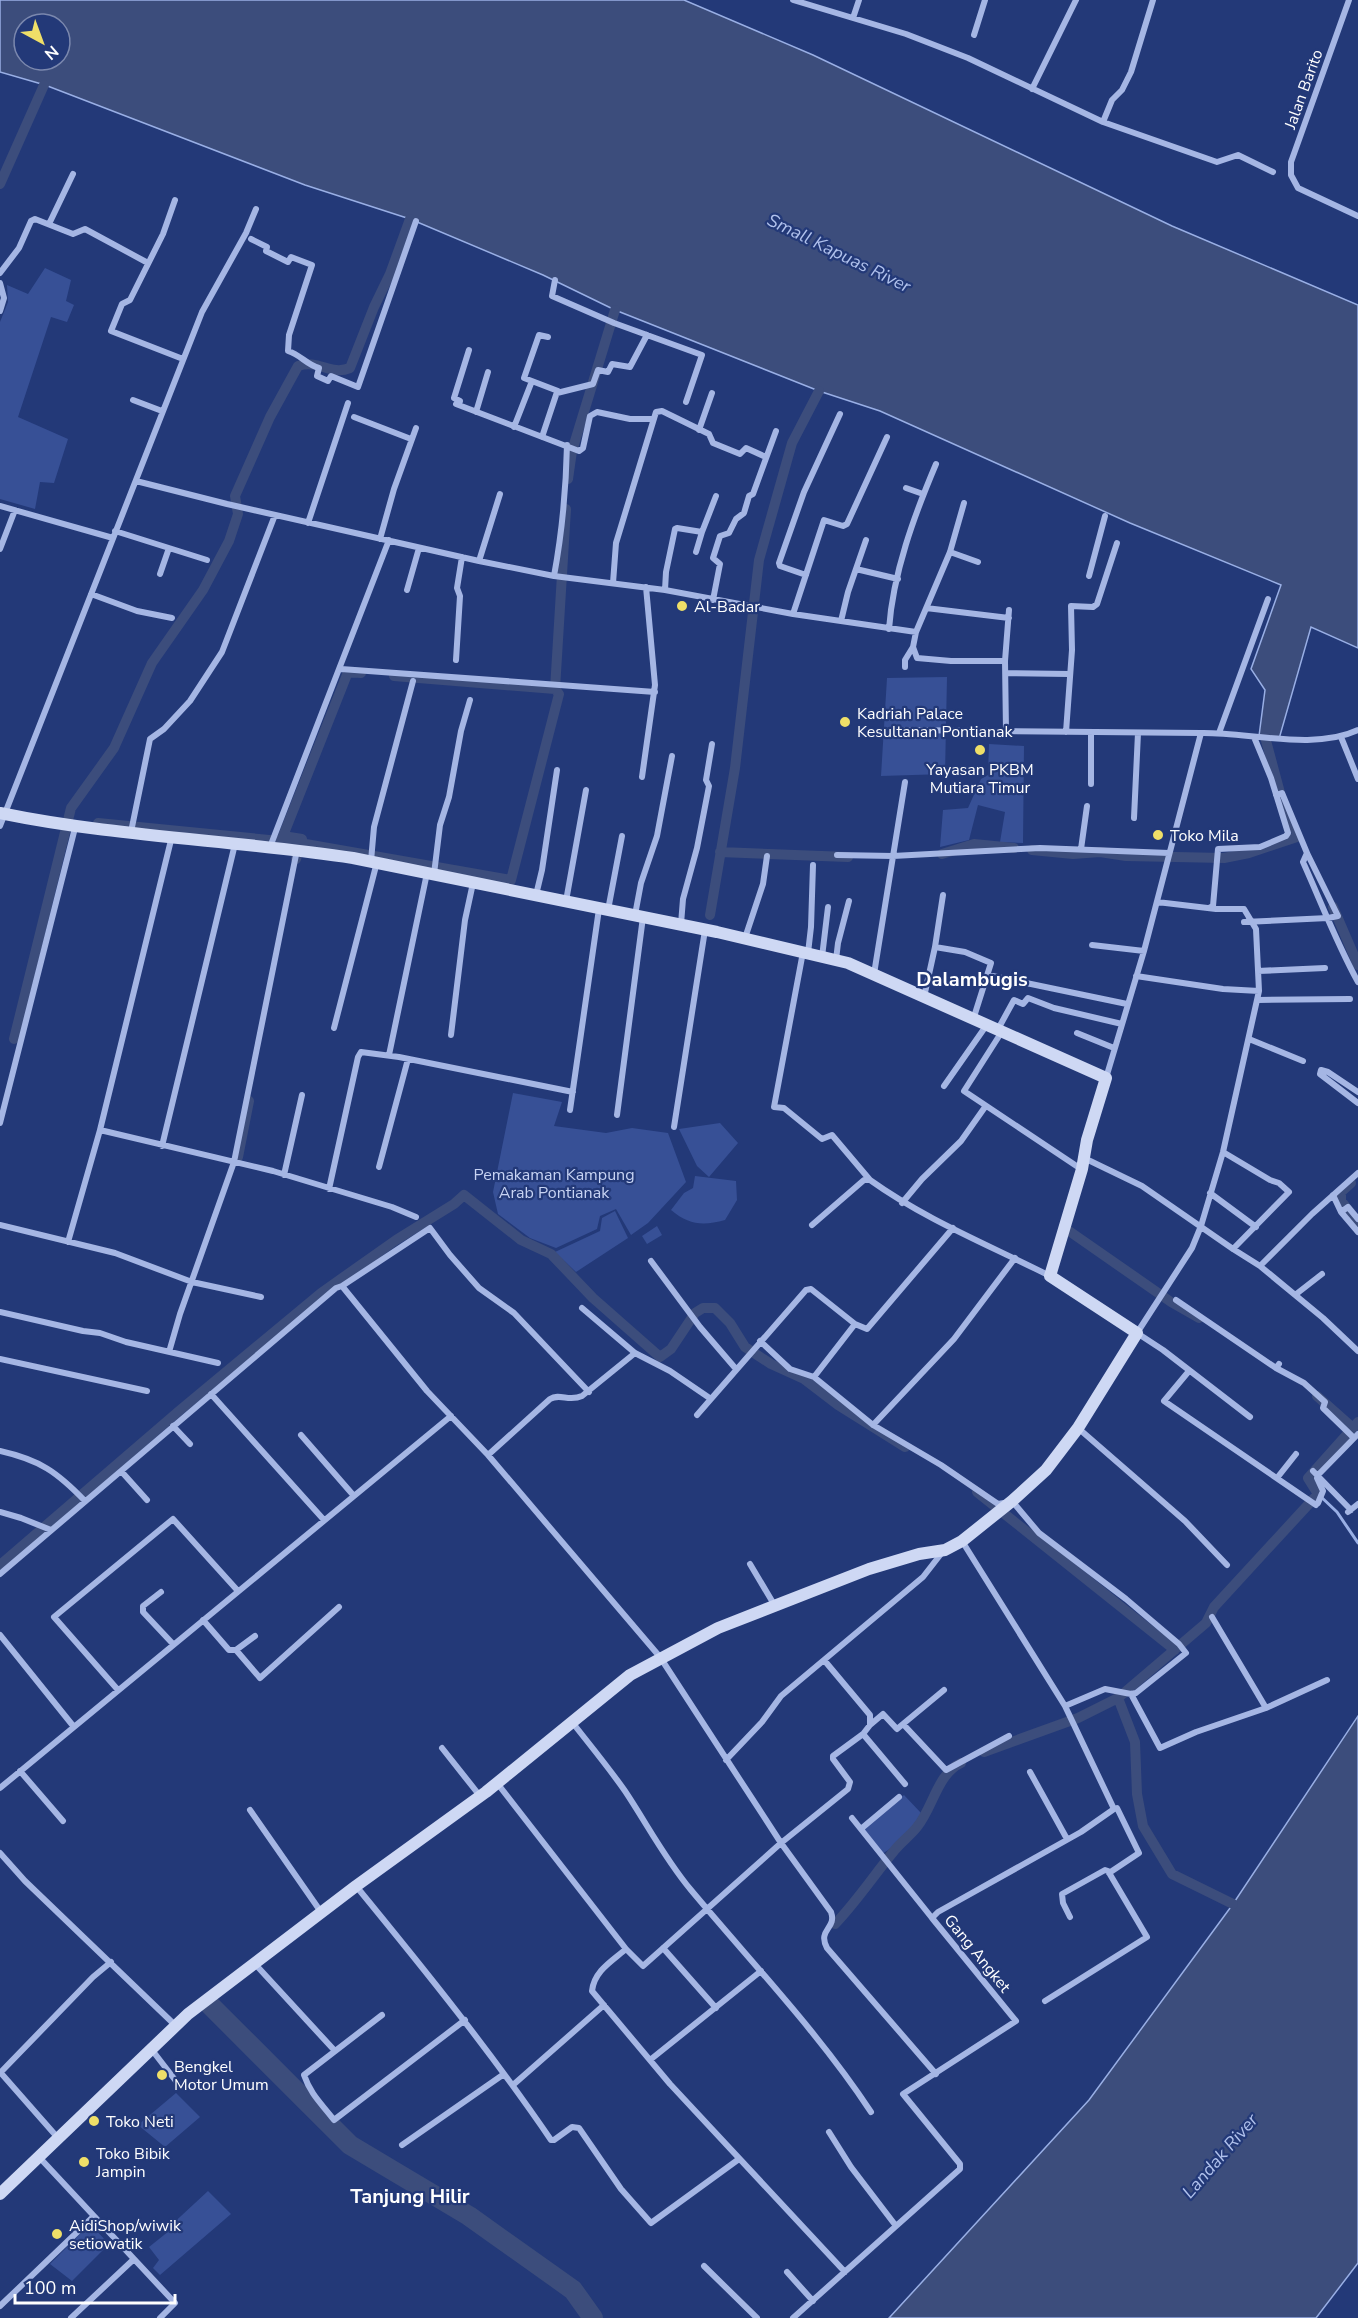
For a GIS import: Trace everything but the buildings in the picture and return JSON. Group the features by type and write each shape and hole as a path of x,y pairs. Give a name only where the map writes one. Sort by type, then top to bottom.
{"street":[{"path":"793,0 906,34 968,58 1103,122 1217,162 1238,155 1273,172"},
{"path":"853,18 860,0"},
{"path":"974,35 985,0"},
{"path":"1032,89 1076,0"},
{"path":"1103,122 1112,100 1122,90 1131,72 1154,0"},
{"name":"Jalan Barito","path":"1349,0 1291,162 1291,175 1298,188 1358,216"},
{"path":"49,224 73,174"},
{"path":"175,200 163,234 130,300 122,304 111,331 183,360"},
{"path":"0,826 2,813 205,306 246,233 256,209"},
{"path":"0,273 19,248 33,219 39,219 73,234 85,229 148,262"},
{"path":"251,239 267,246 266,251 288,262 291,257 312,265 289,335 288,351 299,355 310,366 319,368 317,376 328,381 331,376 358,387 416,221"},
{"path":"555,280 552,296 702,355 686,402"},
{"path":"0,283 4,298 0,311"},
{"path":"548,338 539,335 524,378 558,390 593,384 598,370 608,372 612,364 630,368 647,335"},
{"path":"469,350 454,398 460,401 458,404 579,451 585,444 592,414 597,412 630,419 653,419"},
{"path":"476,412 488,372"},
{"path":"514,426 532,381"},
{"path":"542,437 558,390"},
{"path":"699,430 712,393"},
{"path":"133,400 162,411"},
{"path":"308,523 348,403"},
{"path":"614,583 616,543 656,412 662,411 709,434 713,443 740,454 746,448 766,457"},
{"path":"806,575 780,566 779,563 804,492 840,414"},
{"path":"354,417 411,439"},
{"path":"380,539 394,489 416,428"},
{"path":"713,600 720,564 713,558 720,536 729,533 736,519 744,513 749,496 753,494 761,475 776,432"},
{"path":"793,614 824,520 843,526 847,525 887,437"},
{"path":"556,576 561,539 567,445"},
{"path":"889,629 891,599 923,494 936,464"},
{"path":"135,481 478,561 556,576 646,587 745,606 916,632"},
{"path":"906,488 923,494"},
{"path":"478,561 500,494"},
{"path":"696,552 716,496"},
{"path":"905,667 916,632 950,552 964,503"},
{"path":"0,506 169,548 207,560"},
{"path":"0,549 15,510"},
{"path":"130,832 150,739 164,729 190,701 222,652 275,515"},
{"path":"1089,576 1105,516"},
{"path":"665,590 666,572 675,529 702,532"},
{"path":"270,848 389,540"},
{"path":"841,621 866,540"},
{"path":"1066,732 1072,650 1071,606 1093,607 1096,604 1117,543"},
{"path":"160,574 169,548"},
{"path":"407,590 419,548"},
{"path":"950,552 978,562"},
{"path":"456,660 460,596 457,588 462,557"},
{"path":"856,569 898,579"},
{"path":"642,777 654,692 646,587"},
{"path":"91,594 137,611 172,618"},
{"path":"1219,733 1268,598"},
{"path":"926,608 1009,618"},
{"path":"1006,731 1005,661 1010,609"},
{"path":"913,647 917,658 951,661 1005,661"},
{"path":"341,669 654,692"},
{"path":"1006,673 1069,674"},
{"path":"334,1028 374,862 374,827 413,681"},
{"path":"389,1055 440,825 449,797 461,731 470,700"},
{"path":"901,730 1219,733 1274,740 1341,737 1358,730"},
{"path":"1091,732 1091,784"},
{"path":"1134,819 1138,733"},
{"path":"1050,1276 1158,902 1201,733"},
{"path":"1209,908 1214,906 1217,851 1223,847 1260,847 1288,833 1255,737"},
{"path":"1341,737 1358,779"},
{"path":"681,925 683,899 697,848 709,786 706,780 712,744"},
{"path":"617,1115 641,884 657,836 672,756"},
{"path":"536,895 557,770"},
{"path":"874,974 905,782"},
{"path":"566,901 586,790"},
{"path":"1248,922 1338,916 1307,853 1282,793 1276,795"},
{"path":"1081,849 1087,806"},
{"path":"2,813 130,832 301,850 374,862 639,916 822,957 874,974 1106,1078"},
{"path":"0,1123 72,824"},
{"path":"68,1242 99,1130 172,836"},
{"path":"570,1110 604,909 622,836"},
{"path":"162,1146 235,844"},
{"path":"837,855 893,856 1040,848 1169,853"},
{"path":"169,1352 234,1162 301,850"},
{"path":"1307,853 1303,862 1358,982"},
{"path":"745,939 763,884 767,856"},
{"path":"813,865 811,927 774,1107 784,1108 822,1139 832,1135 870,1180 902,1203 1050,1276 1137,1333 1250,1418"},
{"path":"451,1035 465,920 473,883"},
{"path":"924,996 943,895"},
{"path":"836,961 838,942 849,901"},
{"path":"0,2194 188,2014 321,1912 497,1783 630,1675 718,1628 869,1569 920,1554 945,1550 962,1541 1005,1507 1046,1470 1078,1428 1192,1248 1201,1227 1223,1152 1258,1000 1257,929 1248,922 1244,909 1209,908 1158,902"},
{"path":"822,957 828,907"},
{"path":"674,1127 705,930"},
{"path":"1092,945 1144,951"},
{"path":"935,947 965,952 990,962 973,1020"},
{"path":"1258,971 1325,968"},
{"path":"988,975 1127,1004"},
{"path":"1136,976 1223,989 1259,991"},
{"path":"1122,1024 1079,1015 1028,998 1024,1004 1014,1000 995,1030 964,1090 985,1107 1083,1164 1142,1186 1233,1250 1260,1266 1358,1351"},
{"path":"1258,1000 1350,999"},
{"path":"944,1086 995,1030"},
{"path":"1077,1033 1114,1048"},
{"path":"1249,1039 1303,1061"},
{"path":"329,1189 358,1055 363,1052 389,1055 573,1092"},
{"path":"379,1167 408,1059"},
{"path":"1358,1092 1328,1072 1320,1072 1358,1104"},
{"path":"284,1175 302,1095"},
{"path":"902,1203 922,1179 961,1141 985,1107"},
{"path":"99,1130 284,1175 392,1207 416,1217"},
{"path":"1223,1152 1270,1180 1278,1182 1288,1192 1233,1250"},
{"path":"1260,1266 1358,1173"},
{"path":"812,1225 864,1180 870,1180"},
{"path":"1210,1193 1256,1227"},
{"path":"1333,1195 1341,1212 1358,1232"},
{"path":"1341,1212 1348,1207 1358,1219"},
{"path":"0,1225 115,1253 192,1282 261,1297"},
{"path":"0,1574 336,1288 430,1228 450,1256 479,1288 514,1313 589,1392"},
{"path":"697,1414 808,1288 855,1324 869,1328 953,1228"},
{"path":"873,1425 954,1339 1014,1258"},
{"path":"651,1261 693,1318 736,1369"},
{"path":"1296,1295 1322,1274"},
{"path":"342,1286 427,1391 488,1455 660,1657 781,1843 831,1912 832,1923 823,1934 827,1948 936,2074"},
{"path":"1176,1300 1304,1383 1325,1402 1323,1408 1356,1436 1315,1474"},
{"path":"582,1308 635,1353 670,1371 711,1399"},
{"path":"0,1312 83,1332 100,1333 218,1363"},
{"path":"814,1377 855,1324"},
{"path":"758,1344 790,1369 814,1377 873,1425 941,1464 1005,1507 1126,1599 1186,1653 1144,1687 1131,1694 1105,1689 1065,1706"},
{"path":"488,1455 553,1397 572,1400 589,1392 635,1353"},
{"path":"0,1359 147,1391"},
{"path":"1189,1371 1164,1401 1317,1504 1323,1491 1315,1474"},
{"path":"211,1394 324,1520"},
{"path":"0,1788 451,1416"},
{"path":"173,1426 190,1444"},
{"path":"1078,1428 1185,1521 1227,1565"},
{"path":"301,1435 354,1496"},
{"path":"0,1451 24,1456 46,1467 84,1501"},
{"path":"1277,1478 1296,1454"},
{"path":"121,1471 147,1500"},
{"path":"1315,1474 1350,1511 1358,1504"},
{"path":"0,1512 51,1530"},
{"path":"118,1690 54,1617 173,1519 238,1591"},
{"path":"962,1541 1065,1706 1114,1809 1117,1808 1139,1853 1109,1873"},
{"path":"726,1760 762,1722 781,1696 889,1608 923,1577 945,1550"},
{"path":"750,1564 775,1607"},
{"path":"161,1592 143,1606 143,1612 173,1644"},
{"path":"236,1650 260,1678 339,1607"},
{"path":"1212,1617 1266,1708"},
{"path":"203,1620 229,1650 236,1650 255,1636"},
{"path":"0,1635 74,1726"},
{"path":"824,1660 870,1715 870,1725"},
{"path":"1131,1694 1160,1748 1197,1732 1266,1708 1327,1680"},
{"path":"497,1783 626,1949 644,1966 781,1843 848,1788 850,1782 833,1758 834,1755 863,1734 883,1714 897,1729 944,1690"},
{"path":"572,1722 626,1792 676,1870 761,1971 871,2112"},
{"path":"903,1724 946,1770 1010,1736"},
{"path":"863,1734 905,1784"},
{"path":"442,1748 480,1796"},
{"path":"20,1771 63,1821"},
{"path":"1030,1772 1067,1839"},
{"path":"862,1828 899,1797"},
{"name":"Gang Angket","path":"793,2318 960,2169 960,2164 903,2094 1016,2021 932,1918 938,1912 1067,1839 1114,1809"},
{"path":"250,1810 321,1912"},
{"path":"852,1818 932,1918"},
{"path":"0,1853 32,1888 176,2026"},
{"path":"1045,2001 1147,1937 1105,1870 1062,1894 1070,1917"},
{"path":"356,1886 465,2020 551,2140 572,2127 579,2128 621,2189 651,2223 739,2159"},
{"path":"663,1948 716,2008"},
{"path":"626,1949 597,1974 592,1991 739,2159 845,2272"},
{"path":"58,2139 1,2072 93,1977 111,1962"},
{"path":"255,1963 335,2051"},
{"path":"650,2060 761,1971"},
{"path":"513,2085 604,2006"},
{"path":"382,2015 304,2074 310,2092 334,2120 465,2020"},
{"path":"152,2050 179,2085"},
{"path":"402,2145 504,2074"},
{"path":"829,2132 851,2167 896,2226"},
{"path":"39,2157 175,2303 160,2318"},
{"path":"0,2306 94,2216"},
{"path":"71,2318 134,2259"},
{"path":"705,2266 757,2318"},
{"path":"787,2272 813,2301"}],"green space":[{"path":"45,268 71,280 66,301 74,305 67,322 51,317 18,417 68,439 54,483 40,482 35,509 0,499 0,322 8,302 7,285 28,294"},
{"path":"947,677 945,774 881,776 887,678"},
{"path":"989,744 1024,746 1023,843 1000,842 1005,812 978,805 969,840 940,847 943,810 968,808 981,779 988,775"},
{"name":"Pemakaman Kampung Arab Pontianak","path":"513,1093 562,1102 554,1126 606,1133 632,1128 668,1133 686,1182 648,1223 631,1235 616,1209 600,1216 597,1229 556,1248 530,1238 498,1214 493,1192"},
{"path":"720,1123 738,1143 709,1177 697,1166 679,1129"},
{"name":"Pemakaman Kampung Arab Pontianak","path":"695,1176 736,1181 737,1200 725,1220 696,1223 684,1219 671,1210 684,1193 693,1188"},
{"path":"615,1211 628,1238 576,1272 555,1252 600,1231 602,1218"},
{"path":"657,1226 662,1235 647,1244 642,1236"},
{"path":"904,1795 921,1813 904,1836 882,1854 862,1828"},
{"path":"176,2093 200,2117 165,2147 138,2125"},
{"path":"208,2191 231,2214 160,2275 153,2268 159,2260 149,2247 169,2231 167,2229"},
{"path":"90,2224 109,2244 72,2281 50,2264"}],"water":[{"name":"Small Kapuas River","path":"0,0 684,0 813,55 1172,226 1358,305 1358,648 1311,627 1279,739 1259,736 1265,690 1251,669 1281,585 1130,523 880,411 819,391 615,310 543,275 410,219 305,185 45,85 0,72"},
{"name":"Landak River","path":"1358,1716 1358,2263 1316,2318 889,2318 1089,2100 1233,1904"}],"waterway":[{"path":"0,184 44,85"},
{"path":"14,1039 71,808 114,748 152,663 203,590 229,541 238,514 235,496 270,417 298,366 312,364 336,370 350,368 374,307 390,274 410,219"},
{"path":"568,479 572,451 615,310"},
{"path":"710,915 735,768 759,560 792,443 819,391"},
{"path":"394,676 555,689 566,509"},
{"path":"296,859 302,839 283,836 348,672 361,673"},
{"path":"98,823 300,843 511,880 559,694 555,689"},
{"path":"1265,737 1283,804 1294,829"},
{"path":"1032,850 1073,854 1100,852 1126,856 1224,858 1249,853 1297,837"},
{"path":"942,854 974,844 1014,848"},
{"path":"720,852 848,857"},
{"path":"1333,907 1358,965"},
{"path":"238,1157 249,1101"},
{"path":"1351,1183 1341,1192 1341,1201 1358,1222"},
{"path":"0,1565 321,1293 464,1195 521,1240 551,1254 593,1298 660,1357 671,1349 695,1313 703,1308 715,1308 730,1323 745,1347 771,1364 804,1379 838,1405 905,1447"},
{"path":"1069,1231 1171,1302 1199,1318"},
{"path":"1317,1396 1353,1428"},
{"path":"984,1752 1078,1718 1118,1698 1206,1623 1214,1607 1318,1494 1308,1478 1358,1422"},
{"path":"977,1492 1175,1650"},
{"path":"1318,1494 1337,1512 1358,1543"},
{"path":"1118,1698 1135,1742 1137,1794 1143,1826 1172,1874 1233,1904"},
{"path":"835,1924 917,1827 946,1775 961,1763"},
{"path":"210,2005 350,2145 469,2216 573,2290 593,2318"}],"place":[{"name":"Al-Badar","path":"682,606"},
{"name":"Kadriah Palace Kesultanan Pontianak","path":"845,722"},
{"name":"Yayasan PKBM Mutiara Timur","path":"980,750"},
{"name":"Toko Mila","path":"1158,835"},
{"name":"Bengkel Motor Umum","path":"162,2075"},
{"name":"Toko Neti","path":"94,2121"},
{"name":"Toko Bibik Jampin","path":"84,2162"},
{"name":"AidiShop/wiwik setiowatik","path":"57,2234"}],"district":[{"name":"Dalambugis","path":"972,979"},
{"name":"Tanjung Hilir","path":"410,2196"}]}
